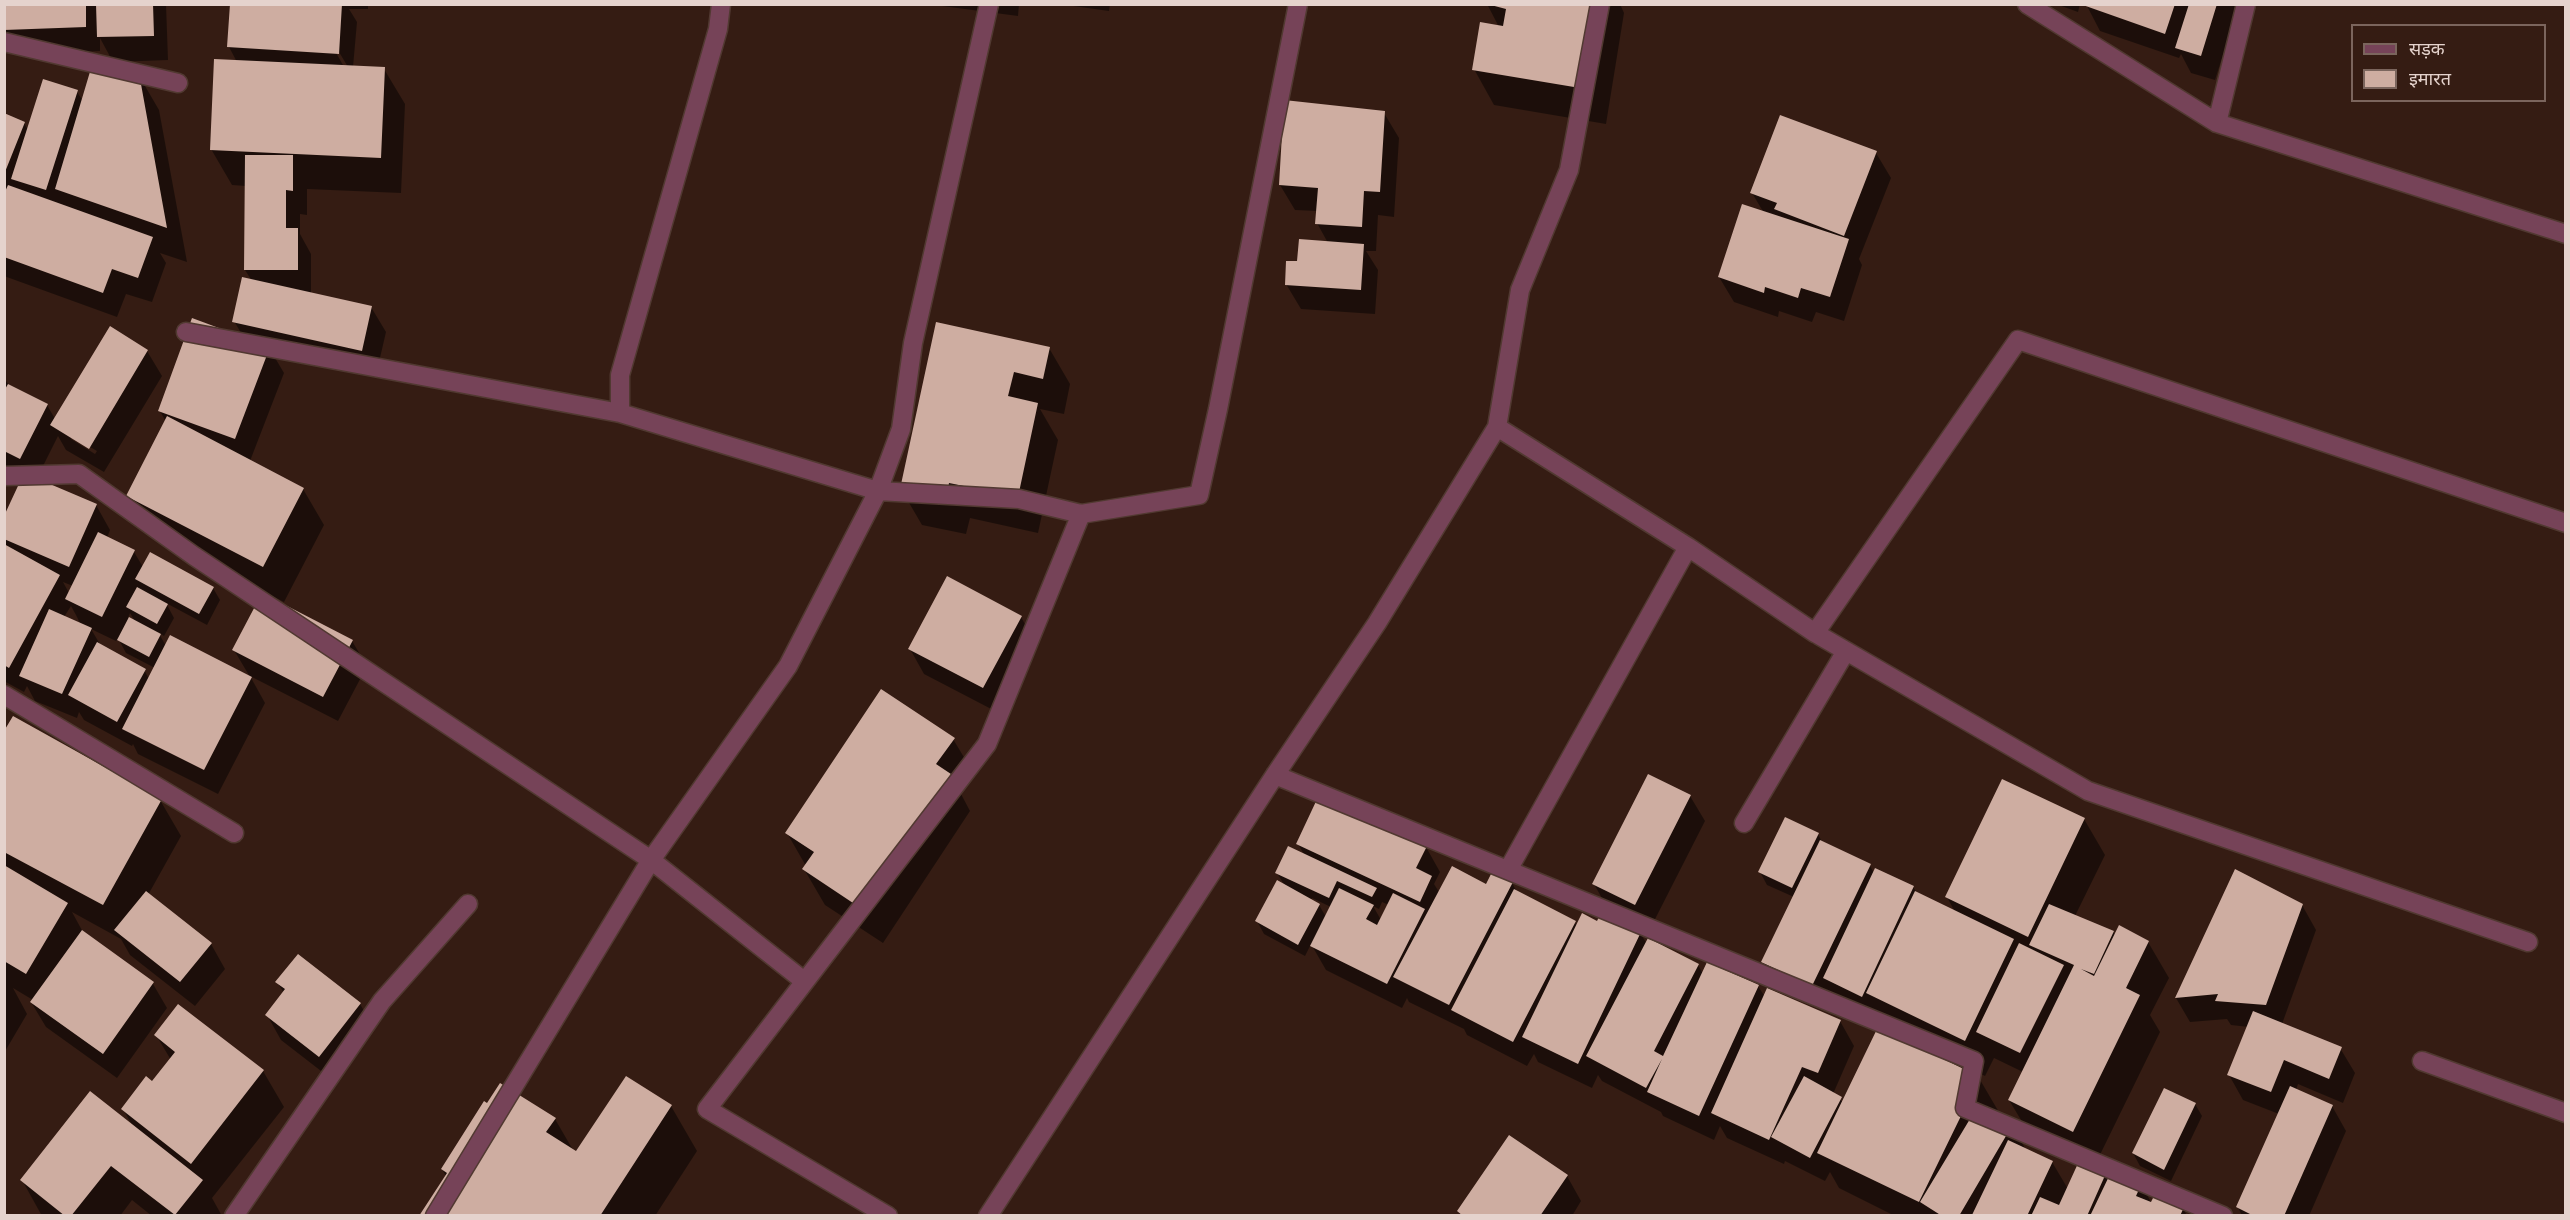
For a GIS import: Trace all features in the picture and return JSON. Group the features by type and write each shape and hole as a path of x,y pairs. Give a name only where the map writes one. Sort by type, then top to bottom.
{"street":[{"path":"620,413 620,375 714,40 721,4"},
{"path":"435,1215 651,860 788,666 878,491 901,429 913,343 990,4"},
{"path":"186,332 620,413 878,491 1019,499 1081,514 1199,495 1298,4"},
{"path":"988,1215 1275,774 1377,623 1497,427 1520,290 1569,170 1600,4"},
{"path":"2028,4 2217,123 2565,234"},
{"path":"2217,123 2246,4"},
{"path":"4,42 178,83"},
{"path":"1815,633 2018,340 2565,523"},
{"path":"1497,427 1688,547 1815,633 2088,791 2528,942"},
{"path":"4,476 79,474 194,556 651,860 804,981"},
{"path":"888,1215 707,1108 987,744 1081,514"},
{"path":"1508,870 1688,547"},
{"path":"1744,824 1846,651"},
{"path":"4,695 234,833"},
{"path":"1275,774 1974,1061 1965,1108 2223,1215"},
{"path":"234,1215 382,1001 468,904"},
{"path":"2422,1061 2565,1113"}],"building":[{"path":"4,4 86,4 86,27 4,30"},
{"path":"96,4 153,4 154,36 97,37"},
{"path":"230,4 342,4 339,54 227,47"},
{"path":"1487,4 1600,4 1586,89 1472,70 1480,22 1503,26 1506,9"},
{"path":"2080,4 2175,4 2165,34"},
{"path":"2189,4 2217,4 2201,56 2175,48"},
{"path":"214,59 385,67 381,158 210,150"},
{"path":"92,65 139,73 167,228 55,189"},
{"path":"43,79 78,90 46,190 11,179"},
{"path":"1284,100 1385,111 1380,192 1364,191 1362,227 1315,224 1318,188 1279,185"},
{"path":"4,113 25,122 5,172 4,172"},
{"path":"1780,115 1877,151 1844,236 1774,209 1777,203 1750,193"},
{"path":"245,155 293,155 293,191 286,190 286,228 298,228 298,270 244,270"},
{"path":"8,185 153,237 138,278 112,269 103,293 4,257 4,194"},
{"path":"1742,204 1849,239 1830,297 1801,288 1798,298 1765,287 1764,293 1718,277"},
{"path":"1299,239 1364,244 1361,290 1285,285 1286,261 1297,261"},
{"path":"242,277 372,306 362,351 232,322"},
{"path":"192,318 270,347 235,439 158,411"},
{"path":"936,322 1050,347 1043,379 1014,372 1008,396 1038,403 1018,497 949,483 946,499 900,489"},
{"path":"110,326 148,350 89,449 50,425"},
{"path":"8,384 48,404 20,459 4,451 4,391"},
{"path":"167,416 304,488 263,567 126,496"},
{"path":"24,473 97,504 69,567 4,539 4,516"},
{"path":"98,532 135,550 102,617 65,599"},
{"path":"4,544 60,575 9,668 4,665"},
{"path":"150,552 214,587 199,614 135,579"},
{"path":"947,576 1022,616 983,688 908,649"},
{"path":"137,587 168,604 157,624 126,607"},
{"path":"262,593 353,640 323,697 232,650"},
{"path":"49,609 92,628 62,694 19,676"},
{"path":"129,617 161,634 149,657 117,640"},
{"path":"170,635 252,677 204,770 122,729"},
{"path":"97,642 146,669 117,722 68,695"},
{"path":"881,689 955,738 936,764 951,774 862,909 802,869 814,852 785,833"},
{"path":"13,716 162,799 103,905 4,852 4,731"},
{"path":"1648,774 1691,795 1635,905 1592,884"},
{"path":"2002,779 2085,818 2028,937 1945,897"},
{"path":"1319,795 1427,846 1416,868 1432,876 1420,902 1296,844"},
{"path":"1785,817 1819,833 1792,888 1758,872"},
{"path":"1820,840 1871,864 1812,986 1761,962"},
{"path":"1288,846 1377,888 1372,897 1337,881 1329,898 1275,873"},
{"path":"4,865 68,903 26,974 4,961"},
{"path":"1452,866 1486,884 1492,872 1513,882 1449,1005 1393,977"},
{"path":"1875,868 1914,886 1862,997 1823,978"},
{"path":"2235,869 2303,904 2266,1005 2215,1001 2218,994 2175,998"},
{"path":"1277,880 1320,904 1298,945 1255,921"},
{"path":"1339,888 1374,905 1366,919 1377,925 1393,893 1425,909 1387,984 1310,946"},
{"path":"1514,889 1576,921 1513,1042 1451,1010"},
{"path":"146,891 212,943 180,982 114,930"},
{"path":"1915,891 2014,939 1965,1041 1866,993"},
{"path":"2049,904 2114,931 2094,974 2081,969 2094,976 2119,925 2149,941 2126,988 2140,995 2073,1132 2008,1100 2074,965 2029,945"},
{"path":"1582,913 1597,921 1601,913 1641,932 1578,1064 1522,1037"},
{"path":"82,930 154,982 103,1054 30,1002"},
{"path":"1648,938 1699,964 1654,1051 1663,1056 1707,962 1759,985 1699,1116 1647,1092 1662,1059 1646,1088 1586,1056"},
{"path":"2019,943 2064,965 2020,1053 1976,1032"},
{"path":"298,954 361,1003 319,1057 265,1015 285,989 275,982"},
{"path":"1767,988 1841,1020 1818,1073 1802,1067 1769,1140 1711,1113"},
{"path":"178,1004 264,1070 191,1164 121,1109 146,1076 152,1081 175,1052 154,1035"},
{"path":"2253,1011 2342,1047 2329,1079 2284,1060 2271,1092 2227,1075"},
{"path":"1878,1027 1980,1077 1919,1202 1817,1153"},
{"path":"626,1076 672,1105 600,1216 419,1216 447,1173 441,1169 484,1101 487,1103 500,1083 556,1118 546,1132 576,1151"},
{"path":"1804,1076 1842,1097 1810,1158 1771,1137"},
{"path":"2290,1086 2333,1105 2284,1216 2254,1216 2236,1207"},
{"path":"2164,1088 2196,1103 2164,1170 2132,1153"},
{"path":"90,1091 203,1180 175,1215 111,1166 71,1216 65,1216 20,1180"},
{"path":"1979,1104 2013,1124 1959,1216 1942,1216 1920,1202"},
{"path":"1509,1135 1568,1175 1540,1216 1463,1216 1457,1211"},
{"path":"2008,1140 2053,1161 2027,1216 1974,1216 1972,1215"},
{"path":"2080,1159 2107,1171 2087,1216 2031,1216 2040,1197 2059,1205"},
{"path":"2112,1170 2142,1183 2136,1196 2151,1202 2155,1194 2184,1207 2180,1216 2090,1216"}]}
